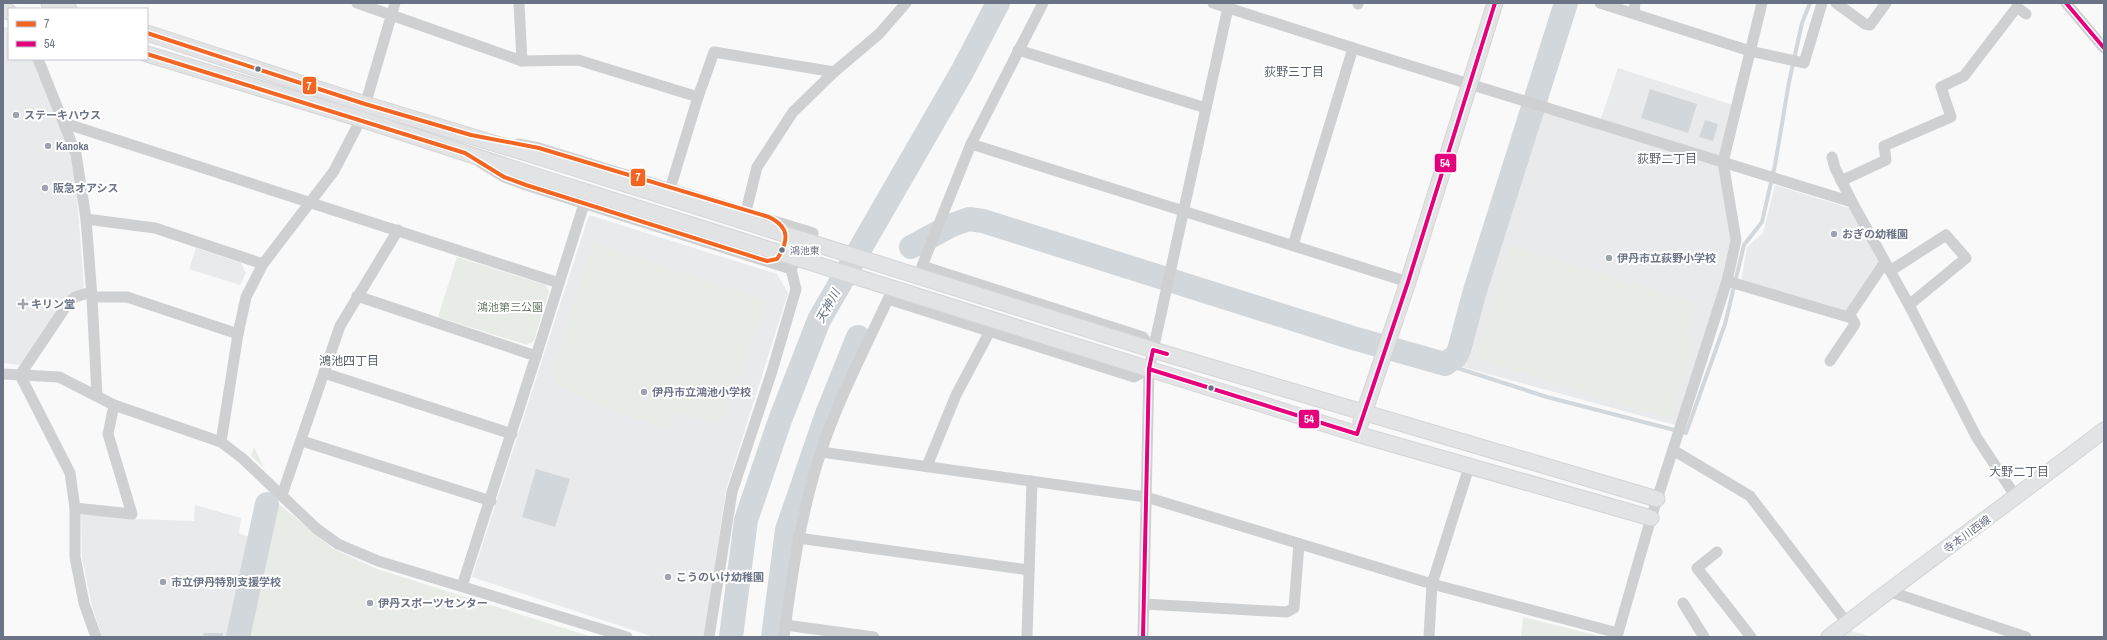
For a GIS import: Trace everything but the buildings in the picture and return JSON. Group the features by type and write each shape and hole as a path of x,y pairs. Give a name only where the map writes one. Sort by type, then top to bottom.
{"street":[{"path":"49,3 66,8"},
{"path":"357,3 392,14 522,61 578,60 698,97"},
{"path":"221,442 238,334 246,297 263,264 334,171 361,119 395,3"},
{"path":"519,3 522,61"},
{"path":"746,211 757,167 793,112 834,72 879,34 906,3"},
{"path":"1043,3 970,144 922,266 1142,336 1153,350"},
{"path":"1213,3 1229,5 1353,48 1469,85 1852,202"},
{"path":"1357,434 1408,282 1495,3"},
{"path":"1600,3 1635,8 1750,51 1804,63 1822,3"},
{"path":"821,452 1146,497 1432,584 1617,635 1651,518 1727,281 1736,240 1723,162 1762,3"},
{"path":"1836,3 1865,24 1870,25 1886,3"},
{"path":"2066,3 2104,48"},
{"path":"1143,637 1149,369 1229,5"},
{"path":"1842,182 1886,160 1882,141 1951,117 1941,87 1964,76 2017,7 2026,14"},
{"path":"148,33 365,104 471,135 1153,350 1364,414 1657,499"},
{"path":"1293,245 1353,48"},
{"path":"1018,50 1206,108"},
{"path":"670,189 698,97 714,52 834,72"},
{"path":"148,54 361,119 536,176 1357,434 1651,518"},
{"path":"38,60 76,154 86,219 98,396"},
{"path":"64,123 559,283"},
{"path":"471,135 539,148 813,233 791,269 796,289 772,371 732,492 709,637"},
{"path":"970,144 1408,282"},
{"path":"465,153 504,177 584,204 791,269"},
{"path":"1832,157 1852,202 1909,305 1976,438 2016,497"},
{"path":"462,586 491,502 584,204"},
{"path":"86,219 155,228 263,264"},
{"path":"282,495 302,441 340,326 398,230"},
{"path":"1727,281 1848,318 1888,267 1946,235 1966,258 1909,305"},
{"path":"20,375 67,305 74,297 92,294 127,297 238,334"},
{"path":"357,296 536,356"},
{"path":"784,637 798,538 821,452 849,383 888,299 1134,377 1149,369"},
{"path":"1830,361 1855,324 1850,315"},
{"path":"927,466 956,395 990,332"},
{"path":"324,373 512,434"},
{"path":"3,374 59,377 114,405 221,442 242,458 317,529 338,544 378,561 627,637"},
{"path":"20,375 70,473 75,508 75,557 84,603 96,637"},
{"path":"75,508 132,514 108,434 114,405"},
{"name":"寺本川西線","path":"1829,637 1888,591 2104,430"},
{"path":"302,441 491,502"},
{"path":"1673,450 1750,496 1847,623"},
{"path":"1428,637 1432,584 1469,467"},
{"path":"1027,637 1032,481"},
{"path":"798,538 1029,570"},
{"path":"1144,604 1287,612 1294,608 1299,544"},
{"path":"1717,552 1697,568 1751,637"},
{"path":"1888,591 2026,637"},
{"path":"1683,603 1704,637"},
{"path":"785,625 874,637"}],"shaded area":[{"path":"3,27 8,28 8,60 32,60 74,160 84,286 80,292 71,293 21,365 3,363"},
{"name":"伊丹市立荻野小学校","path":"1618,68 1733,105 1722,151 1731,237 1716,304 1675,425 1459,366 1539,111 1598,127"},
{"path":"1650,89 1697,104 1688,133 1641,118"},
{"path":"1705,120 1718,124 1713,141 1699,137"},
{"path":"1775,185 1852,209 1882,263 1848,312 1741,282 1747,247 1763,233"},
{"name":"伊丹市立鴻池小学校","path":"589,215 777,274 788,293 726,490 704,637 654,637 472,577"},
{"path":"196,248 241,263 246,273 240,285 189,269"},
{"path":"536,469 570,479 555,527 522,517"},
{"name":"市立伊丹特別支援学校","path":"195,505 241,518 239,533 249,537 227,637 102,637 92,606 82,558 81,514 138,519 194,521"},
{"path":"203,633 223,633 223,637 204,637"}],"green space":[{"path":"593,243 767,301 719,424 676,411 670,430 616,412 558,387 554,366"},
{"path":"1510,245 1697,304 1687,336 1695,339 1670,419 1475,358"},
{"name":"鴻池第三公園","path":"457,257 546,285 549,292 534,341 527,345 438,317"},
{"path":"254,447 264,468 251,456"},
{"name":"伊丹スポーツセンター","path":"278,503 332,548 377,569 592,637 248,637"},
{"path":"1523,617 1603,637 1521,637"},
{"path":"1845,629 1872,637 1835,637"}],"waterway":[{"name":"天神川","path":"731,637 746,520 780,420 819,320 962,72 998,3"},
{"path":"911,247 952,225 969,219 983,221 1353,338 1445,364 1456,356 1459,350 1474,294 1566,3"},
{"path":"1445,364 1547,397 1686,433 1725,324 1744,245 1762,222 1775,165 1789,82 1802,23 1810,3"},
{"path":"773,637 787,530 827,414 858,337"},
{"path":"238,637 267,504"}],"transit line":[{"name":"54","path":"1149,369 1357,434 1408,282 1495,3"},
{"name":"54","path":"2066,3 2104,48"},
{"name":"7","path":"148,33 365,104 471,135 539,148 769,217 781,225 784,230 784,246 777,259 767,261 526,185 504,177 465,153 148,54"},
{"name":"54","path":"1143,637 1149,369 1153,350 1167,354"}],"place":[{"name":"ステーキハウス","path":"16,115"},
{"name":"Kanoka","path":"48,146"},
{"name":"阪急オアシス","path":"45,188"},
{"name":"おぎの幼稚園","path":"1834,234"},
{"name":"鴻池東","path":"782,250"},
{"name":"伊丹市立荻野小学校","path":"1609,258"},
{"name":"キリン堂","path":"23,304"},
{"name":"伊丹市立鴻池小学校","path":"644,392"},
{"name":"こうのいけ幼稚園","path":"668,577"},
{"name":"市立伊丹特別支援学校","path":"163,582"},
{"name":"伊丹スポーツセンター","path":"370,603"}],"district":[{"name":"荻野三丁目","path":"1294,72"},
{"name":"荻野二丁目","path":"1667,159"},
{"name":"鴻池四丁目","path":"349,361"},
{"name":"大野二丁目","path":"2019,472"}]}
